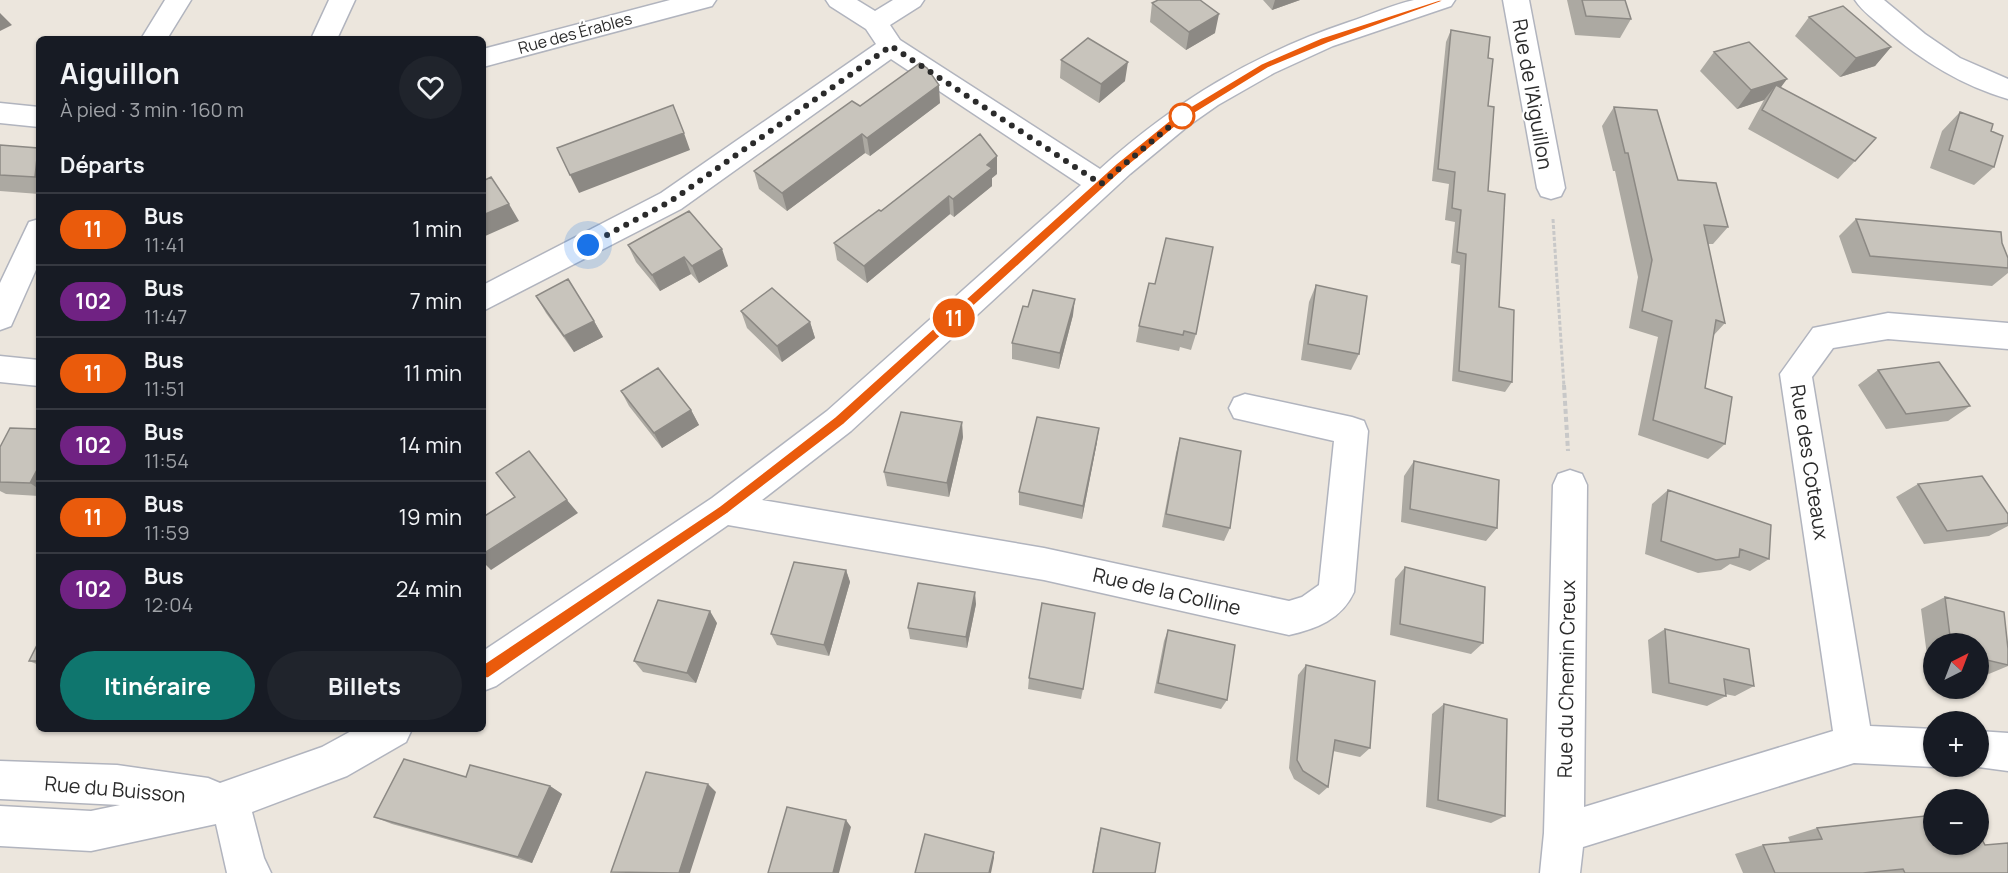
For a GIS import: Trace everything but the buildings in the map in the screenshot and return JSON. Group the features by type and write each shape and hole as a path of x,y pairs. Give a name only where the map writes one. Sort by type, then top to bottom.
{"street":[{"path":"156,36 178,0"},
{"path":"325,36 342,0"},
{"name":"Rue des Érables","path":"486,57 703,0"},
{"path":"839,0 883,34 1101,184"},
{"path":"486,297 671,201 883,34 911,0"},
{"path":"486,671 724,509 839,421 1101,184 1178,119 1265,66 1324,40 1442,0"},
{"name":"Rue de l'Aiguillon","path":"1516,0 1551,188"},
{"path":"1868,0 1923,47 1987,84 2008,89"},
{"path":"0,113 36,117"},
{"path":"0,317 36,237"},
{"name":"Rue des Coteaux","path":"1854,744 1796,374 1824,338 1888,326 2008,336"},
{"path":"0,369 36,373"},
{"name":"Rue de la Colline","path":"724,509 1044,564 1289,618 1308,614 1325,604 1336,592 1352,431 1245,408"},
{"name":"Rue du Chemin Creux","path":"1560,873 1563,833 1570,484"},
{"name":"Rue du Buisson","path":"0,826 91,831 230,801 333,762 388,732"},
{"path":"1563,833 1854,744 1923,747"},
{"path":"1989,751 2008,752"},
{"name":"Rue du Buisson","path":"0,780 117,785 230,801"},
{"path":"230,801 247,872 251,873"}],"path":[{"path":"1551,188 1570,484"}],"bus line":[{"name":"11","path":"486,671 724,509 839,421 1120,167 1178,119 1208,98 1265,66 1324,40 1442,0"}],"route":[{"path":"588,245 671,201 891,46 1101,184 1182,116"}]}
